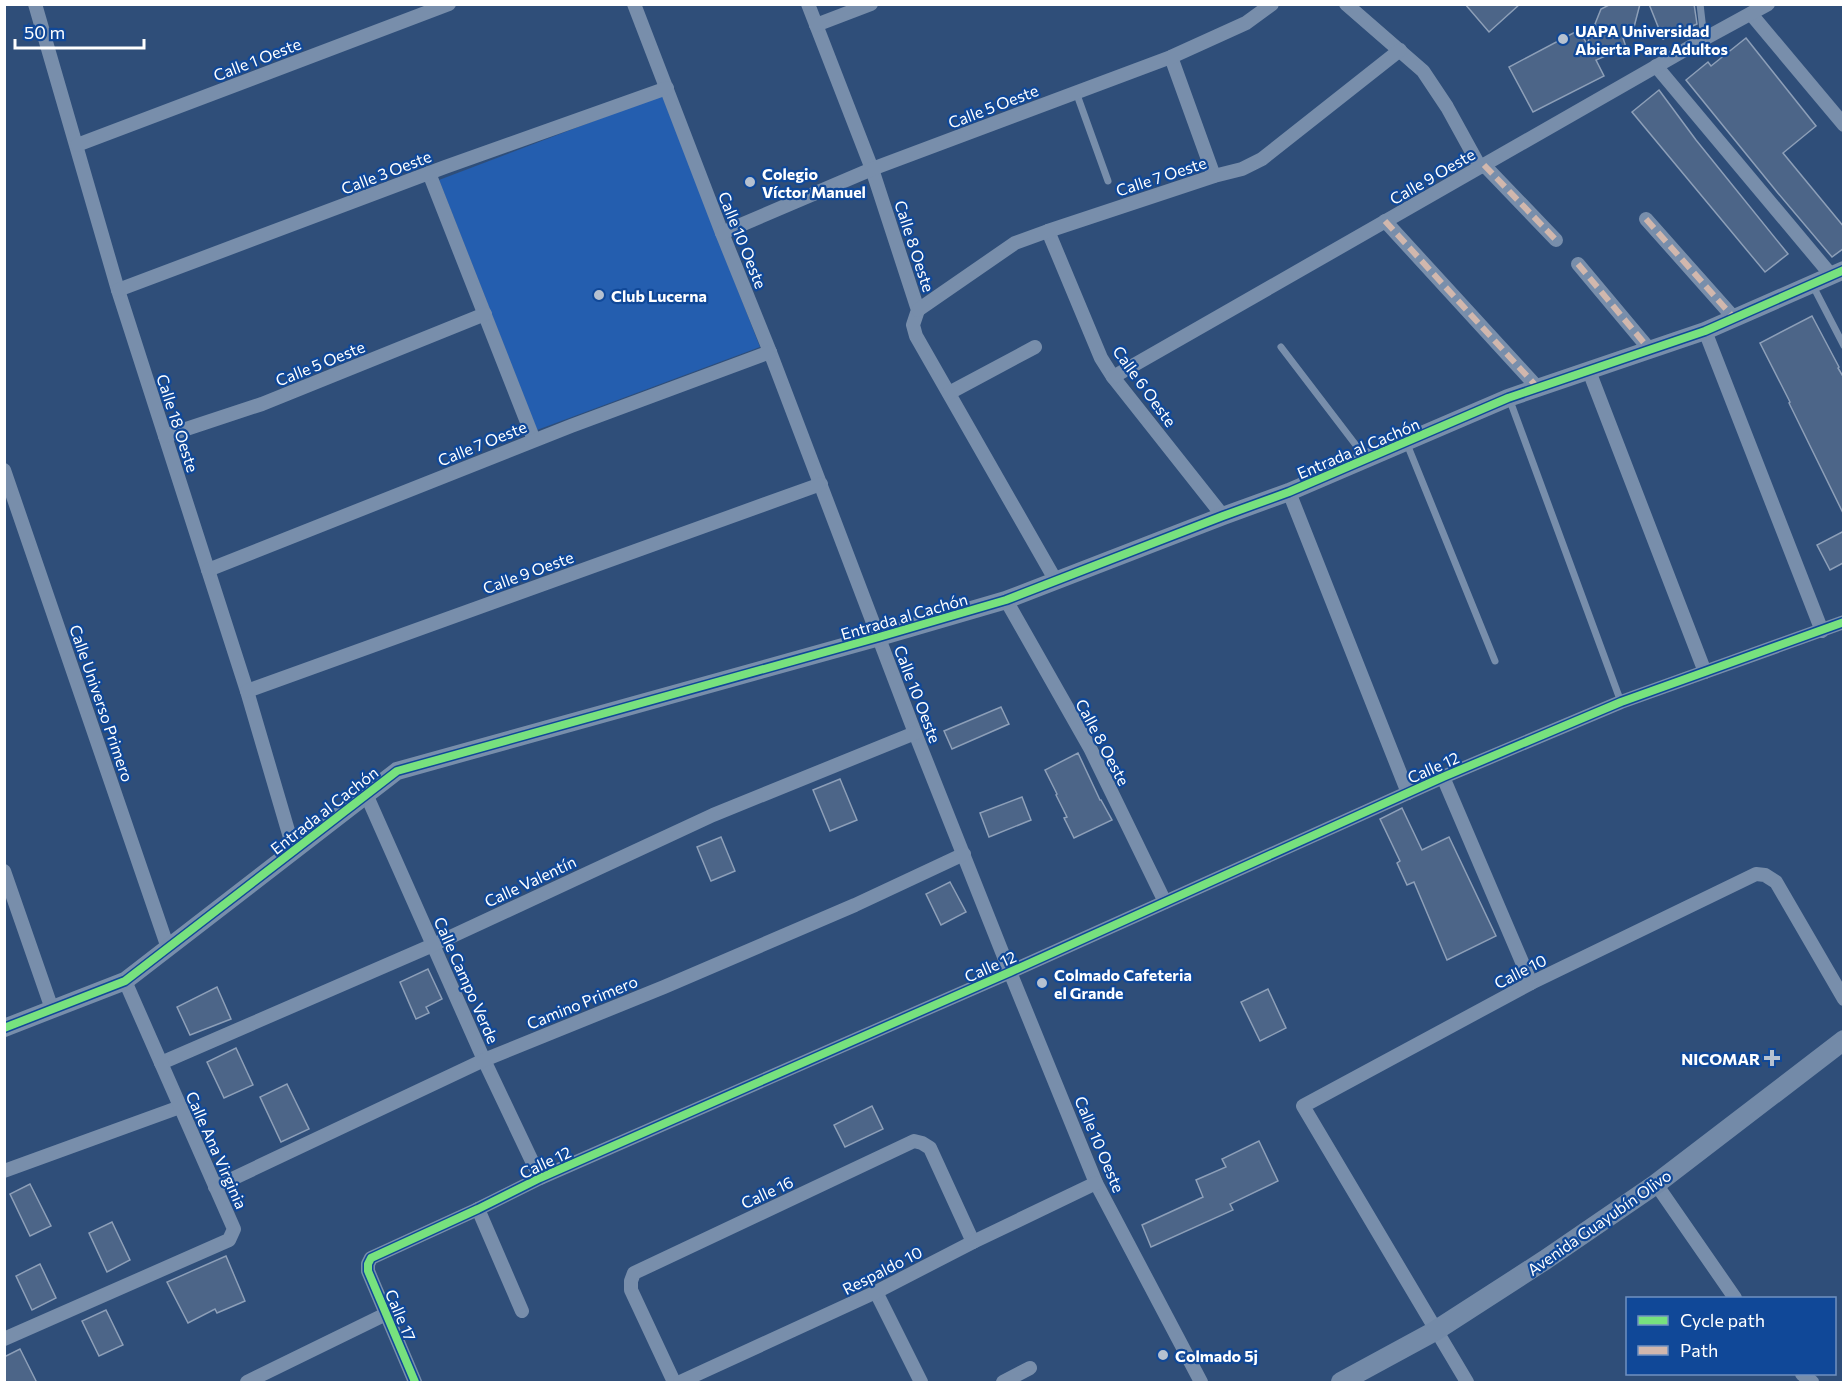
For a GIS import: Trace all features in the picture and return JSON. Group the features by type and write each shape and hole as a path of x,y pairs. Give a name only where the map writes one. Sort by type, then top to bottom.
{"main road":[{"name":"Avenida Guayubín Olivo","path":"1341,1383 1435,1331 1656,1185 1844,1040"}],"street":[{"name":"Calle 18 Oeste","path":"35,4 118,290 247,691 294,851"},
{"name":"Calle 1 Oeste","path":"77,146 449,4"},
{"name":"Calle 10 Oeste","path":"634,4 821,484 915,733 1096,1183 1201,1383"},
{"name":"Calle 8 Oeste","path":"807,4 872,169 918,310 913,325 916,336 1056,581"},
{"path":"816,25 871,4"},
{"name":"Calle 5 Oeste","path":"722,233 872,169 1171,57 1246,23 1272,4"},
{"path":"1346,4 1424,71 1482,166 1557,240"},
{"name":"Calle 9 Oeste","path":"1113,377 1768,4"},
{"path":"1751,14 1844,124"},
{"name":"Calle 7 Oeste","path":"918,310 1015,243 1214,176 1242,169 1262,159 1400,50"},
{"path":"1171,57 1214,176"},
{"path":"1656,66 1837,272"},
{"name":"Calle 3 Oeste","path":"118,290 429,173 667,88"},
{"path":"429,173 534,440"},
{"path":"1646,219 1734,318"},
{"path":"1385,221 1538,388"},
{"name":"Calle 6 Oeste","path":"1048,231 1101,358 1113,377 1223,516"},
{"path":"1578,264 1650,350"},
{"name":"Entrada al Cachón","path":"4,1028 125,981 398,771 1006,600 1289,492 1508,398 1705,331 1837,272"},
{"name":"Calle 5 Oeste","path":"165,436 262,404 485,314"},
{"path":"1705,331 1822,631"},
{"path":"949,393 1035,347"},
{"name":"Calle 7 Oeste","path":"208,570 534,440 770,352"},
{"path":"1589,371 1706,672"},
{"name":"Calle Universo Primero","path":"4,470 168,948"},
{"name":"Calle 9 Oeste","path":"247,691 821,484"},
{"path":"1289,492 1408,793"},
{"name":"Calle 8 Oeste","path":"1006,600 1090,748 1165,902"},
{"name":"Calle 12","path":"371,1258 540,1178 1010,972 1443,777 1621,702 1844,622"},
{"name":"Calle Valentín","path":"161,1063 433,945 712,815 915,733"},
{"path":"1443,777 1531,983"},
{"name":"Calle Campo Verde","path":"366,794 484,1060 540,1178"},
{"name":"Camino Primero","path":"215,1187 484,1060 855,905 964,854"},
{"path":"4,871 52,1009"},
{"name":"Calle 10","path":"1435,1331 1303,1106 1531,983 1756,873 1765,875 1776,882 1844,999"},
{"name":"Calle Ana Virginia","path":"4,1339 229,1240 234,1229 125,981"},
{"path":"4,1171 180,1107"},
{"name":"Calle 16","path":"674,1383 631,1290 634,1273 903,1146 914,1141 930,1148 973,1242"},
{"name":"Respaldo 10","path":"680,1383 876,1292 1096,1183"},
{"path":"1656,1185 1734,1297"},
{"path":"478,1209 522,1311"},
{"name":"Calle 17","path":"371,1258 368,1271 415,1383"},
{"path":"876,1292 921,1383"},
{"path":"247,1383 386,1314"},
{"path":"1435,1331 1467,1383"},
{"path":"1003,1383 1030,1368"}],"lane":[{"path":"1700,4 1704,39"},
{"path":"1076,92 1108,181"},
{"path":"1812,284 1844,346"},
{"path":"1281,348 1367,459"},
{"path":"1508,398 1621,702"},
{"path":"1406,442 1495,661"}],"shaded area":[{"path":"662,95 760,347 537,430 439,180"}],"building":[{"path":"1465,4 1520,4 1489,32"},
{"path":"1611,4 1640,4 1632,35 1623,38 1626,47 1596,60 1604,76 1533,112 1509,67 1579,30 1587,44 1601,9"},
{"path":"1649,4 1694,4 1697,24 1663,39"},
{"path":"1746,38 1816,126 1783,153 1844,227 1844,248 1832,257 1686,80 1708,62 1711,66"},
{"path":"1659,90 1696,140 1788,254 1765,272 1632,112"},
{"path":"1812,316 1844,378 1844,515 1760,343"},
{"path":"1844,531 1843,563 1830,570 1817,545"},
{"path":"1001,707 1009,724 952,749 944,731"},
{"path":"1078,753 1112,820 1074,838 1045,770"},
{"path":"840,779 857,820 830,831 813,790"},
{"path":"1022,797 1031,820 989,837 980,813"},
{"path":"1402,808 1422,850 1449,837 1496,936 1447,960 1414,882 1407,885 1397,863 1400,861 1380,819"},
{"path":"721,837 735,871 711,881 697,847"},
{"path":"950,882 966,912 941,925 926,894"},
{"path":"428,969 442,999 426,1007 429,1013 416,1019 400,982"},
{"path":"217,987 231,1019 190,1035 177,1007"},
{"path":"1268,989 1286,1028 1260,1041 1241,1002"},
{"path":"236,1048 253,1085 224,1098 207,1062"},
{"path":"287,1084 309,1129 281,1142 260,1097"},
{"path":"872,1106 883,1129 845,1147 834,1125"},
{"path":"1259,1141 1278,1181 1230,1204 1233,1210 1151,1247 1142,1225 1203,1197 1196,1180 1226,1167 1222,1159"},
{"path":"30,1184 51,1226 30,1236 10,1194"},
{"path":"112,1222 130,1260 107,1272 89,1233"},
{"path":"226,1256 245,1301 217,1313 215,1309 188,1323 167,1282"},
{"path":"40,1264 56,1298 32,1310 16,1276"},
{"path":"106,1310 123,1345 99,1356 82,1321"},
{"path":"20,1349 37,1383 4,1383 4,1357"}],"marked path":[{"path":"1484,165 1556,240"},
{"path":"1646,219 1734,318"},
{"path":"1385,221 1538,388"},
{"path":"1578,264 1650,350"}],"cycle path":[{"path":"4,1028 125,981 397,771 1006,600 1289,492 1508,398 1705,331 1844,270"},
{"path":"415,1382 368,1271 371,1258 540,1178 1010,972 1443,777 1621,702 1844,622"}],"place":[{"name":"UAPA Universidad Abierta Para Adultos","path":"1563,39"},
{"name":"Colegio Víctor Manuel","path":"750,182"},
{"name":"Club Lucerna","path":"599,295"},
{"name":"Colmado Cafeteria el Grande","path":"1042,983"},
{"name":"NICOMAR","path":"1772,1058"},
{"name":"Colmado 5j","path":"1163,1355"}]}
